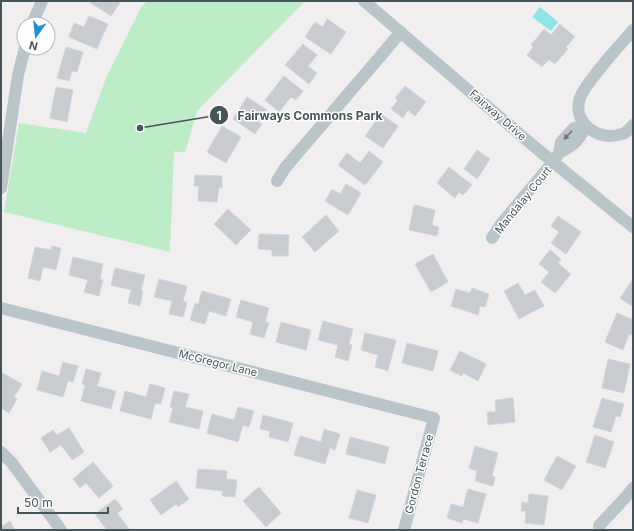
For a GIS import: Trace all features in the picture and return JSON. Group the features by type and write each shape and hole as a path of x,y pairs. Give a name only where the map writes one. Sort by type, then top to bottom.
{"street":[{"path":"35,16 42,1"},
{"name":"Fairway Drive","path":"364,1 556,158 633,227"},
{"path":"633,30 587,85 581,94 578,108 585,125 596,133 605,136 615,136 626,133 633,125"},
{"path":"277,181 285,168 401,32"},
{"path":"1,188 7,113 23,56"},
{"name":"Mandalay Court","path":"492,238 501,224 556,158 570,149 583,134 585,125"},
{"name":"McGregor Lane","path":"1,308 434,418"},
{"name":"Gordon Terrace","path":"404,530 434,418"},
{"path":"1,452 12,463 61,530"},
{"path":"599,526 609,514 621,504 633,488"}],"green space":[{"path":"147,1 305,1 197,111 185,153 174,151 170,252 4,212 19,123 86,133 106,78 141,7"}],"water":[{"path":"540,7 558,22 551,31 532,17"}],"building":[{"path":"88,1 121,1 111,16"},
{"path":"89,16 108,24 97,49 69,37 74,23 84,27"},
{"path":"327,19 346,32 331,54 305,37 315,22 323,27"},
{"path":"560,24 575,37 566,47 568,49 555,64 549,60 542,67 527,55 533,47 531,45 544,29 551,35"},
{"path":"303,44 317,55 308,66 317,73 309,84 285,65"},
{"path":"66,47 83,52 77,72 72,71 69,81 57,78"},
{"path":"284,76 303,91 296,100 291,97 279,112 265,100"},
{"path":"405,86 426,102 415,116 408,110 403,118 391,109 398,100 395,98"},
{"path":"56,87 73,90 67,122 50,118"},
{"path":"247,97 267,110 258,122 262,124 255,134 233,119"},
{"path":"381,114 398,126 383,148 365,136"},
{"path":"222,126 241,137 226,163 207,152"},
{"path":"477,150 490,159 477,179 464,169"},
{"path":"369,151 383,162 365,185 338,165 347,153 360,163"},
{"path":"449,167 472,185 463,195 459,192 455,198 437,183"},
{"path":"195,175 222,176 222,188 219,187 217,202 198,201 199,186 194,186"},
{"path":"346,184 361,193 348,215 325,201 332,189 340,194"},
{"path":"414,205 435,210 432,225 439,227 437,236 409,230"},
{"path":"228,209 251,230 236,245 214,224"},
{"path":"326,215 339,231 315,252 302,237"},
{"path":"558,216 581,232 566,254 551,243 559,232 551,226"},
{"path":"259,234 289,235 288,256 272,256 272,250 258,249"},
{"path":"52,246 61,248 56,270 43,267 40,281 28,278 35,247 51,250"},
{"path":"550,250 561,259 558,263 571,274 555,293 541,282 549,272 539,264"},
{"path":"433,254 448,282 431,292 415,264"},
{"path":"73,257 103,264 100,279 103,280 99,296 84,292 88,280 69,275"},
{"path":"115,268 145,275 141,290 143,291 140,306 128,303 131,290 111,285"},
{"path":"159,279 187,286 183,301 187,302 183,317 169,314 172,301 154,297"},
{"path":"633,279 633,307 620,298"},
{"path":"518,283 525,295 535,290 544,306 519,319 504,291"},
{"path":"472,288 489,294 485,307 480,306 478,315 451,306 456,289 470,293"},
{"path":"202,291 231,299 226,316 209,311 205,324 190,320 195,303 198,304"},
{"path":"241,300 269,308 265,322 269,323 264,338 250,334 253,322 236,317"},
{"path":"617,313 633,320 633,335 629,334 623,350 605,342"},
{"path":"323,321 353,329 349,344 352,345 348,361 335,357 338,345 318,340"},
{"path":"281,322 311,330 306,350 276,342"},
{"path":"365,333 396,340 388,371 375,367 378,355 361,350"},
{"path":"407,343 438,351 433,371 402,363"},
{"path":"460,351 486,364 478,381 463,373 462,376 450,370"},
{"path":"608,359 630,364 624,393 602,388"},
{"path":"63,362 78,366 73,382 68,381 63,397 37,390 42,371 59,376"},
{"path":"86,369 101,373 97,386 116,391 111,409 81,401 85,385 82,384"},
{"path":"1,372 22,384 14,397 17,399 9,413 1,408"},
{"path":"150,384 165,388 161,404 155,403 151,419 120,411 125,391 146,397"},
{"path":"174,391 189,394 185,407 203,411 199,429 169,422 173,408 170,407"},
{"path":"513,398 515,422 488,425 487,412 496,412 495,400"},
{"path":"602,398 624,404 620,417 616,416 611,432 593,427"},
{"path":"238,407 254,411 249,427 243,425 238,442 207,433 212,414 234,420"},
{"path":"263,415 293,423 288,442 269,437 270,431 260,429"},
{"path":"69,428 84,452 72,460 61,445 50,452 41,438 53,430 57,435"},
{"path":"324,429 340,434 335,450 330,448 325,464 294,455 300,436 321,442"},
{"path":"595,435 614,442 605,468 586,462"},
{"path":"350,437 389,447 385,464 346,454"},
{"path":"475,446 498,453 492,476 495,477 493,486 475,481 477,471 469,468"},
{"path":"557,456 576,466 562,490 544,480"},
{"path":"93,462 113,486 99,498 86,483 80,488 73,479"},
{"path":"198,469 227,471 226,479 237,480 235,497 222,496 223,491 196,488"},
{"path":"176,481 189,499 178,507 176,504 161,515 150,500"},
{"path":"259,487 281,513 266,527 243,501"},
{"path":"468,489 486,494 478,523 463,519 462,523 447,518 451,504 463,507"},
{"path":"357,490 376,495 368,523 349,518"},
{"path":"529,494 548,496 544,525 525,523 526,511 521,511 522,502 528,503"},
{"path":"115,499 123,509 117,513 130,530 107,530 95,514"},
{"path":"10,521 15,530 1,530 1,527"}],"place":[{"name":"Fairways Commons Park","path":"140,128"}]}
